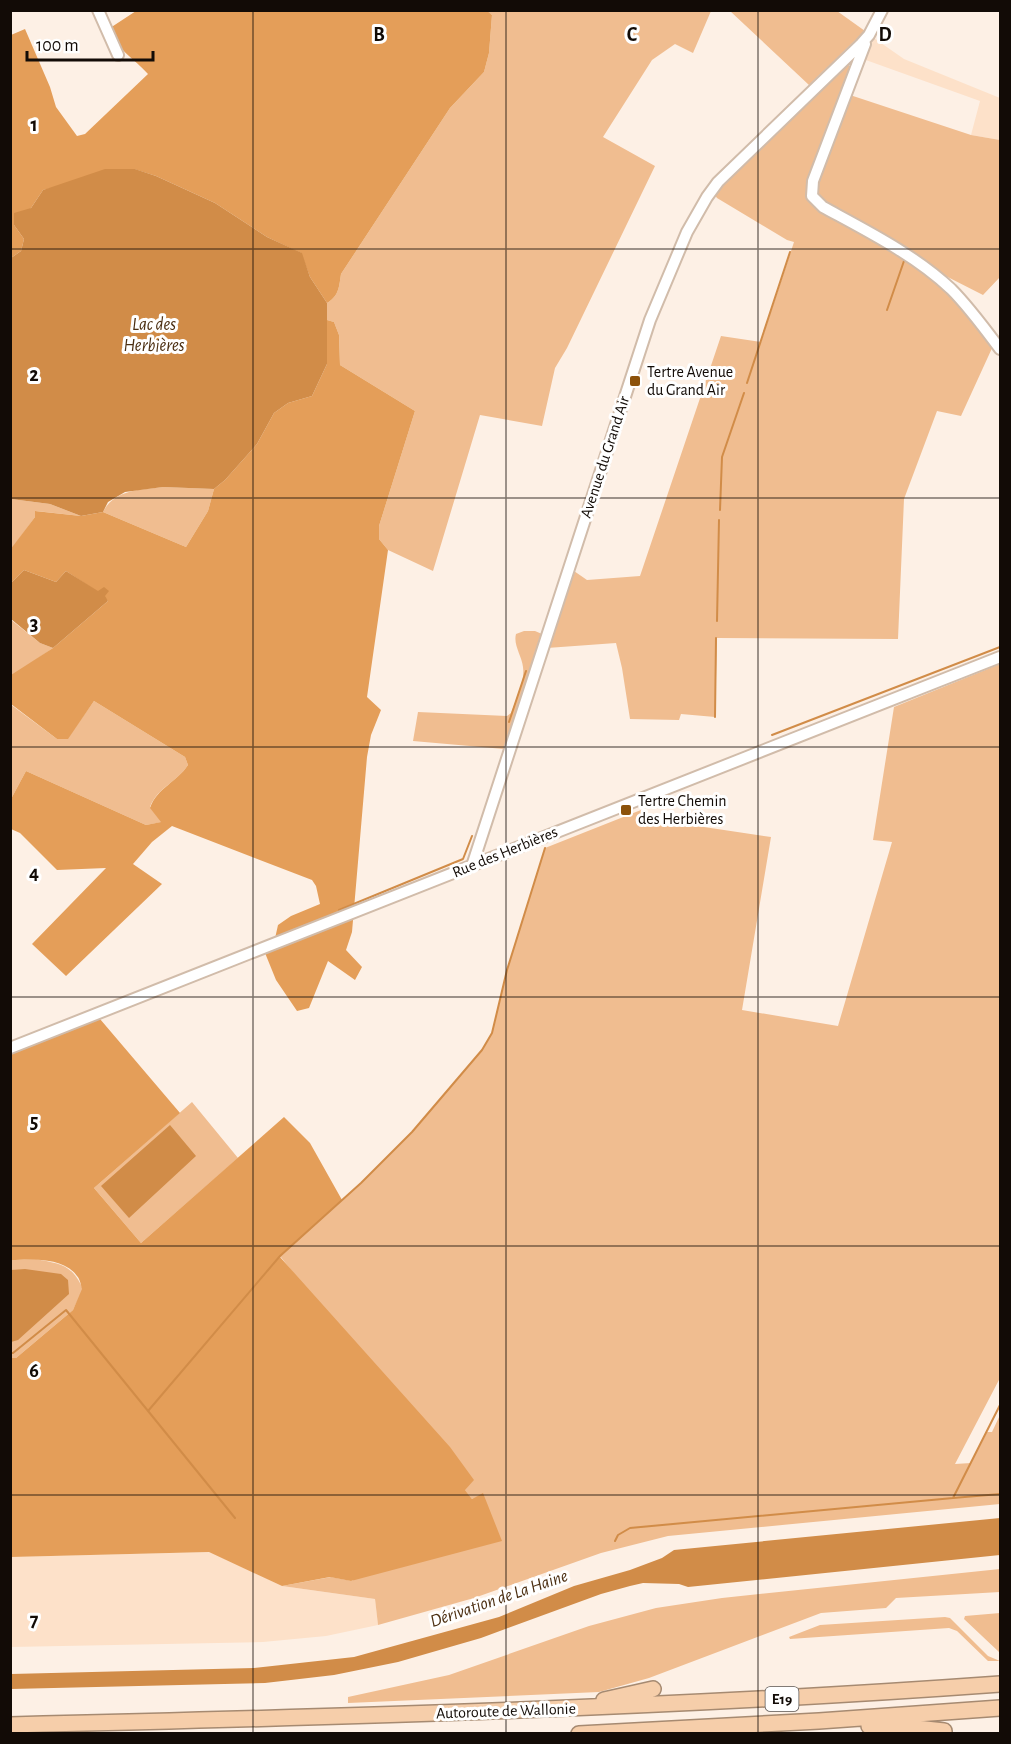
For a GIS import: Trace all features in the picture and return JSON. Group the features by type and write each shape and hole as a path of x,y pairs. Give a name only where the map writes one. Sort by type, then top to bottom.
{"highway":[{"name":"Autoroute de Wallonie","path":"10,1725 387,1716 563,1709 727,1702 1000,1684"},
{"path":"563,1709 653,1689"},
{"name":"Autoroute de Wallonie","path":"579,1734 819,1721 1000,1708"},
{"path":"819,1721 858,1726 908,1727 944,1731"}],"street":[{"path":"98,10 118,55"},
{"name":"Avenue du Grand Air","path":"472,866 650,320 687,232 718,182 869,35 882,10"},
{"path":"869,35 813,181 812,196 818,204 907,255 936,276 963,302 1000,349"},
{"name":"Rue des Herbières","path":"10,1048 1000,657"}],"shaded area":[{"path":"486,10 492,15 489,53 484,72 450,108 341,274 336,294 327,303 310,277 301,253 267,237 215,203 156,176 134,169 43,190 31,208 14,225 24,239 21,251 11,258 11,35 25,29 50,87 56,107 77,136 85,134 148,74 120,48 107,30 136,11"},
{"path":"486,11 711,11 693,53 675,44 652,60 603,137 655,166 567,348 555,368 542,426 480,415 433,571 388,550 379,539 379,526 415,411 340,365 339,335 334,322 327,320 327,303 336,294 341,274 450,108 484,72 489,53 492,15"},
{"path":"730,11 837,11 865,31 809,85"},
{"path":"871,36 904,59 1000,98 1000,140 971,135 980,101 863,59"},
{"path":"845,63 853,68 809,197 905,258 953,295 993,346 961,416 937,411 904,499 898,639 717,638 715,717 681,714 679,720 630,719 616,643 547,648 574,571 587,580 640,576 721,336 761,342 794,242 717,198 714,194"},
{"path":"850,95 971,135 1000,140 1000,277 983,295 928,267 818,200 815,185"},
{"path":"327,320 334,322 339,335 340,365 415,411 379,526 379,539 388,550 367,697 381,710 371,735 367,757 352,932 346,950 362,967 355,980 328,961 309,1008 297,1011 276,980 263,948 274,943 278,925 291,916 320,904 316,886 312,880 172,826 152,842 133,864 162,884 66,976 32,944 106,868 57,870 20,833 11,829 11,799 26,771 146,825 161,822 150,808 153,801 188,765 185,757 94,701 68,739 57,739 11,704 11,675 53,648 108,601 66,571 56,582 24,570 11,583 10,550 35,517 35,511 81,516 103,512 186,547 208,511 214,489 257,444 274,413 288,403 312,396 327,364"},
{"path":"163,487 214,489 208,511 186,547 103,512 108,504 121,495 137,490"},
{"path":"11,499 50,504 81,516 36,511 35,517 11,550"},
{"path":"10,619 40,643 53,648 12,676"},
{"path":"535,631 542,634 504,749 413,741 418,712 507,716 511,713 523,679 516,634"},
{"path":"1000,664 1000,1378 955,1464 971,1463 987,1432 992,1432 1000,1415 1000,1504 668,1536 601,1553 474,1598 378,1625 375,1599 282,1586 331,1577 352,1581 483,1494 472,1499 280,1256 361,1183 412,1132 482,1050 492,1033 507,970 545,848 641,810 644,818 771,837 742,1010 838,1026 892,842 873,840 894,707"},
{"path":"94,701 185,757 188,765 157,795 150,807 162,822 146,825 26,771 11,799 10,704 57,739 67,739"},
{"path":"100,1019 180,1113 94,1188 141,1243 284,1117 310,1143 342,1200 280,1257 450,1447 474,1480 465,1490 472,1499 483,1493 502,1541 351,1581 330,1577 282,1586 209,1552 11,1557 10,1358 16,1358 73,1310 82,1289 78,1277 64,1265 47,1260 11,1260 11,1053"},
{"path":"192,1102 238,1158 141,1243 94,1188"},
{"path":"36,1259 64,1266 74,1274 83,1289 73,1310 16,1358 11,1358 10,1260"},
{"path":"210,1552 282,1586 375,1599 378,1625 326,1636 263,1642 11,1647 10,1557"},
{"path":"1000,1569 1000,1592 896,1598 886,1608 821,1613 649,1678 599,1692 348,1703 348,1697 449,1675 589,1626 656,1608 722,1598"},
{"path":"1000,1613 999,1652 964,1619 965,1616"},
{"path":"950,1618 988,1656 1000,1661 988,1661 957,1631 949,1628 790,1639 789,1637 820,1625"}],"water":[{"name":"Lac des Herbières","path":"105,169 135,169 156,176 215,203 267,237 302,253 310,277 327,303 327,364 312,396 288,403 274,413 257,444 214,489 163,487 125,492 108,502 103,512 81,516 50,504 11,499 11,258 21,251 24,239 14,225 14,213 31,208 43,190"},
{"path":"24,570 56,582 66,571 98,591 104,587 109,591 105,596 108,601 53,648 40,643 11,619 11,583"},
{"path":"170,1125 196,1156 129,1218 101,1186"},
{"path":"25,1269 61,1274 68,1280 69,1294 18,1340 11,1342 11,1270"},
{"path":"1000,1518 1000,1555 688,1587 679,1584 643,1583 601,1594 481,1638 398,1662 334,1675 265,1683 11,1689 11,1674 254,1668 354,1657 499,1617 574,1586 662,1558 674,1550"}],"waterway":[{"path":"747,383 790,252"},
{"path":"887,310 905,258"},
{"path":"720,510 722,457 744,393"},
{"path":"717,621 719,520"},
{"path":"715,717 716,638"},
{"path":"772,735 1000,647"},
{"path":"509,722 526,671"},
{"path":"339,910 463,859 472,836"},
{"path":"148,1411 280,1256 361,1183 412,1132 482,1050 492,1033 507,970 545,848"},
{"path":"10,1353 13,1353 66,1310 235,1518"},
{"path":"615,1541 618,1535 630,1528 953,1498 1000,1405"},
{"path":"953,1498 1000,1494"}],"place":[{"name":"Tertre Avenue du Grand Air","path":"635,381"},
{"name":"Tertre Chemin des Herbières","path":"626,810"}],"water label":[{"name":"Dérivation de La Haine","path":"499,1599"}]}
